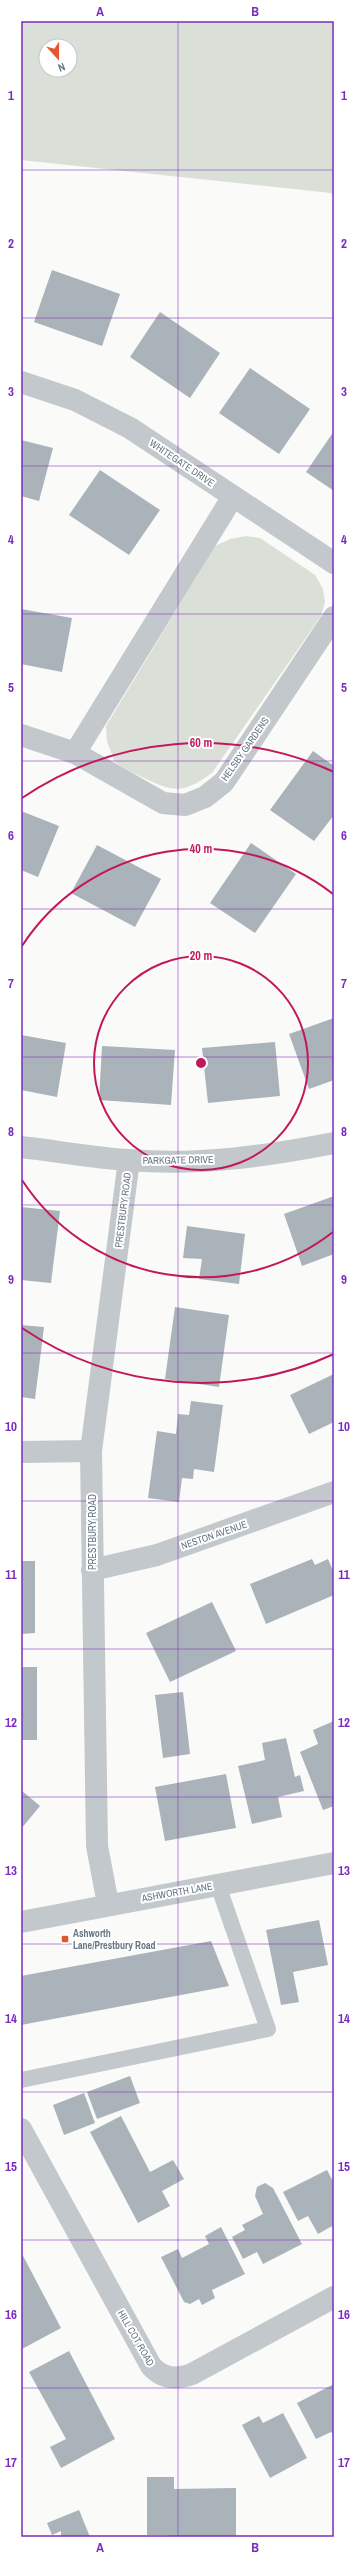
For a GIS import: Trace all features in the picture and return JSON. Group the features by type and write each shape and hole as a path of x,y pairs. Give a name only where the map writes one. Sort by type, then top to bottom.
{"street":[{"name":"WHITEGATE DRIVE","path":"21,382 75,400 130,428 232,498 334,563"},
{"path":"75,753 232,498"},
{"name":"HELSBY GARDENS","path":"21,735 75,753 163,803 185,805 205,797 224,782 334,617"},
{"name":"PARKGATE DRIVE","path":"21,1147 130,1160 193,1162 264,1156 334,1143"},
{"name":"PRESTBURY ROAD","path":"108,1904 97,1846 91,1451 130,1160"},
{"path":"21,1452 91,1451"},
{"name":"NESTON AVENUE","path":"92,1570 157,1555 334,1492"},
{"name":"ASHWORTH LANE","path":"21,1922 108,1904 334,1863"},
{"name":"HILL COT ROAD","path":"21,2129 151,2366 158,2373 168,2378 180,2378 192,2374 334,2297"}],"lane":[{"path":"21,2080 268,2029 218,1885"}],"shaded area":[{"path":"21,21 334,21 334,196 331,193 21,160"},
{"path":"246,536 260,538 315,575 323,589 325,602 321,616 212,773 194,784 179,789 155,783 129,771 114,761 107,741 106,726 215,546 230,539"}],"building":[{"path":"52,270 120,294 102,346 34,322"},
{"path":"160,312 220,353 190,398 130,357"},
{"path":"250,368 310,409 279,454 219,413"},
{"path":"334,431 334,491 306,472"},
{"path":"21,440 53,448 39,501 21,496"},
{"path":"100,470 160,510 129,555 69,515"},
{"path":"21,609 72,618 62,672 21,664"},
{"path":"313,751 334,766 334,815 314,841 270,810"},
{"path":"21,811 59,826 38,877 21,870"},
{"path":"251,843 296,874 255,933 210,903"},
{"path":"97,845 161,879 135,927 71,893"},
{"path":"334,1018 334,1080 309,1089 289,1034"},
{"path":"21,1035 66,1043 57,1097 21,1090"},
{"path":"275,1042 280,1096 208,1103 202,1048"},
{"path":"102,1046 175,1050 171,1105 99,1100"},
{"path":"334,1196 334,1254 302,1266 284,1214"},
{"path":"21,1207 60,1211 51,1283 21,1280"},
{"path":"187,1226 245,1234 239,1284 199,1279 202,1259 183,1258"},
{"path":"175,1307 229,1315 219,1387 165,1379"},
{"path":"21,1325 44,1327 35,1399 21,1397"},
{"path":"334,1374 334,1422 309,1434 290,1395"},
{"path":"191,1401 223,1405 214,1472 194,1469 193,1479 182,1478 179,1502 148,1498 157,1431 176,1434 178,1414 189,1415"},
{"path":"312,1559 315,1565 328,1559 334,1573 334,1595 266,1624 250,1584"},
{"path":"21,1561 35,1561 35,1633 21,1634"},
{"path":"212,1602 236,1651 170,1682 146,1633"},
{"path":"21,1667 37,1667 37,1740 21,1740"},
{"path":"183,1692 190,1754 163,1758 155,1695"},
{"path":"334,1721 334,1806 323,1810 300,1752 318,1744 313,1730"},
{"path":"286,1738 295,1777 300,1775 304,1791 278,1797 282,1817 252,1824 238,1766 265,1760 262,1743"},
{"path":"226,1774 236,1828 165,1841 155,1787"},
{"path":"21,1790 40,1806 21,1829"},
{"path":"319,1920 328,1965 293,1972 299,2002 281,2005 266,1930"},
{"path":"211,1941 229,1986 21,2025 21,1976"},
{"path":"130,2076 140,2103 97,2119 87,2092"},
{"path":"84,2093 95,2123 64,2135 53,2105"},
{"path":"121,2116 150,2172 173,2160 184,2179 162,2191 170,2206 138,2223 90,2132"},
{"path":"327,2170 334,2183 334,2225 318,2234 308,2216 298,2221 283,2192"},
{"path":"265,2183 273,2188 302,2244 263,2264 257,2252 243,2259 232,2237 245,2230 242,2225 263,2214 255,2196 257,2187"},
{"path":"221,2227 245,2274 212,2290 215,2298 202,2305 199,2299 190,2304 184,2302 161,2257 178,2249 182,2258 209,2244 205,2236"},
{"path":"21,2252 61,2328 22,2349 21,2348"},
{"path":"69,2351 115,2439 61,2468 50,2447 66,2439 29,2372"},
{"path":"334,2384 334,2434 331,2432 316,2439 297,2403"},
{"path":"283,2413 307,2458 270,2478 242,2425 259,2416 263,2423"},
{"path":"147,2477 174,2477 174,2489 236,2488 236,2537 169,2537 169,2535 147,2535"},
{"path":"79,2510 90,2537 61,2537 61,2531 52,2535 47,2523"}],"place":[{"name":"Ashworth Lane/Prestbury Road","path":"65,1939"}]}
